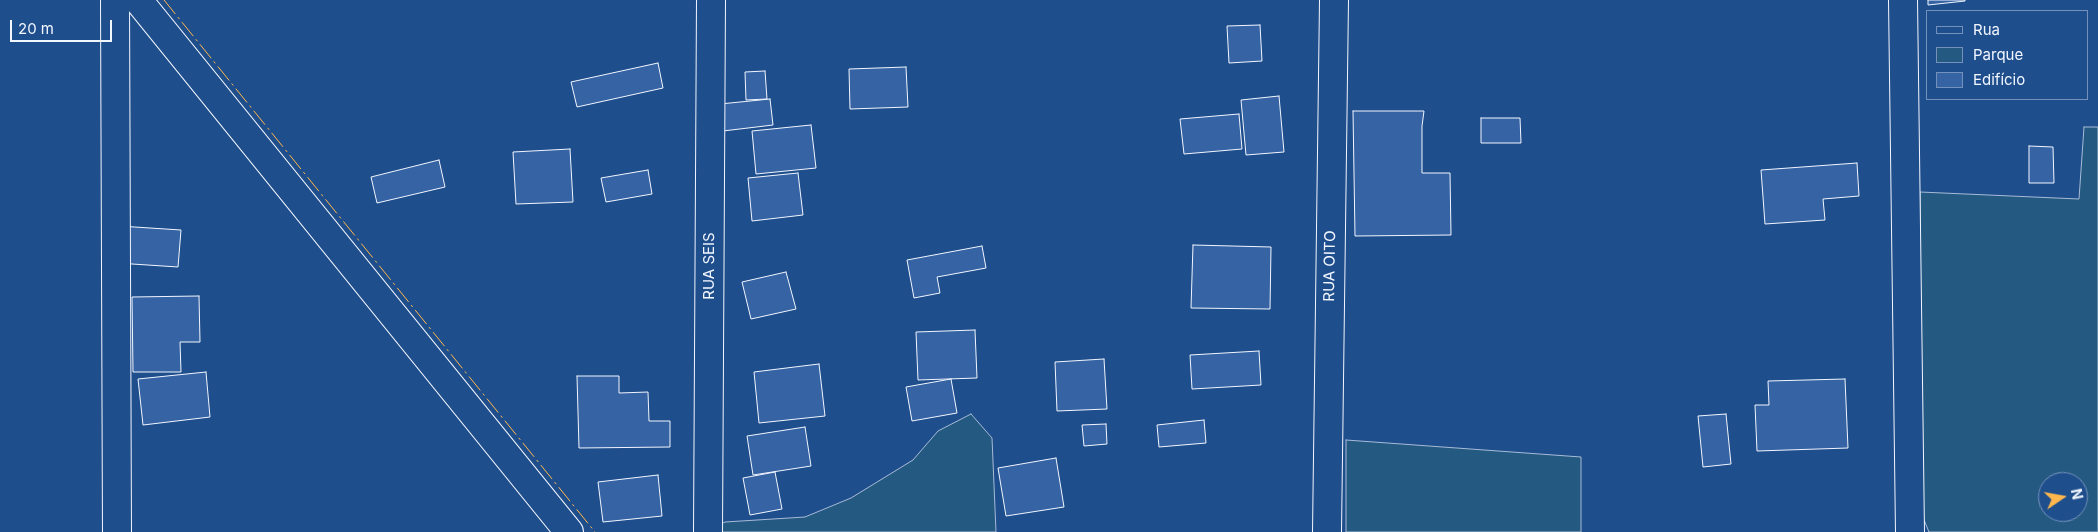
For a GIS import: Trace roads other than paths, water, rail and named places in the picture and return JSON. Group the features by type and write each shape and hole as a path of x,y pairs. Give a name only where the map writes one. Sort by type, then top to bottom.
{"street":[{"path":"115,0 117,532"},
{"path":"138,0 569,532"},
{"name":"RUA SEIS","path":"708,532 710,0"},
{"name":"RUA OITO","path":"1327,532 1334,0"},
{"path":"1904,0 1910,532"}]}
